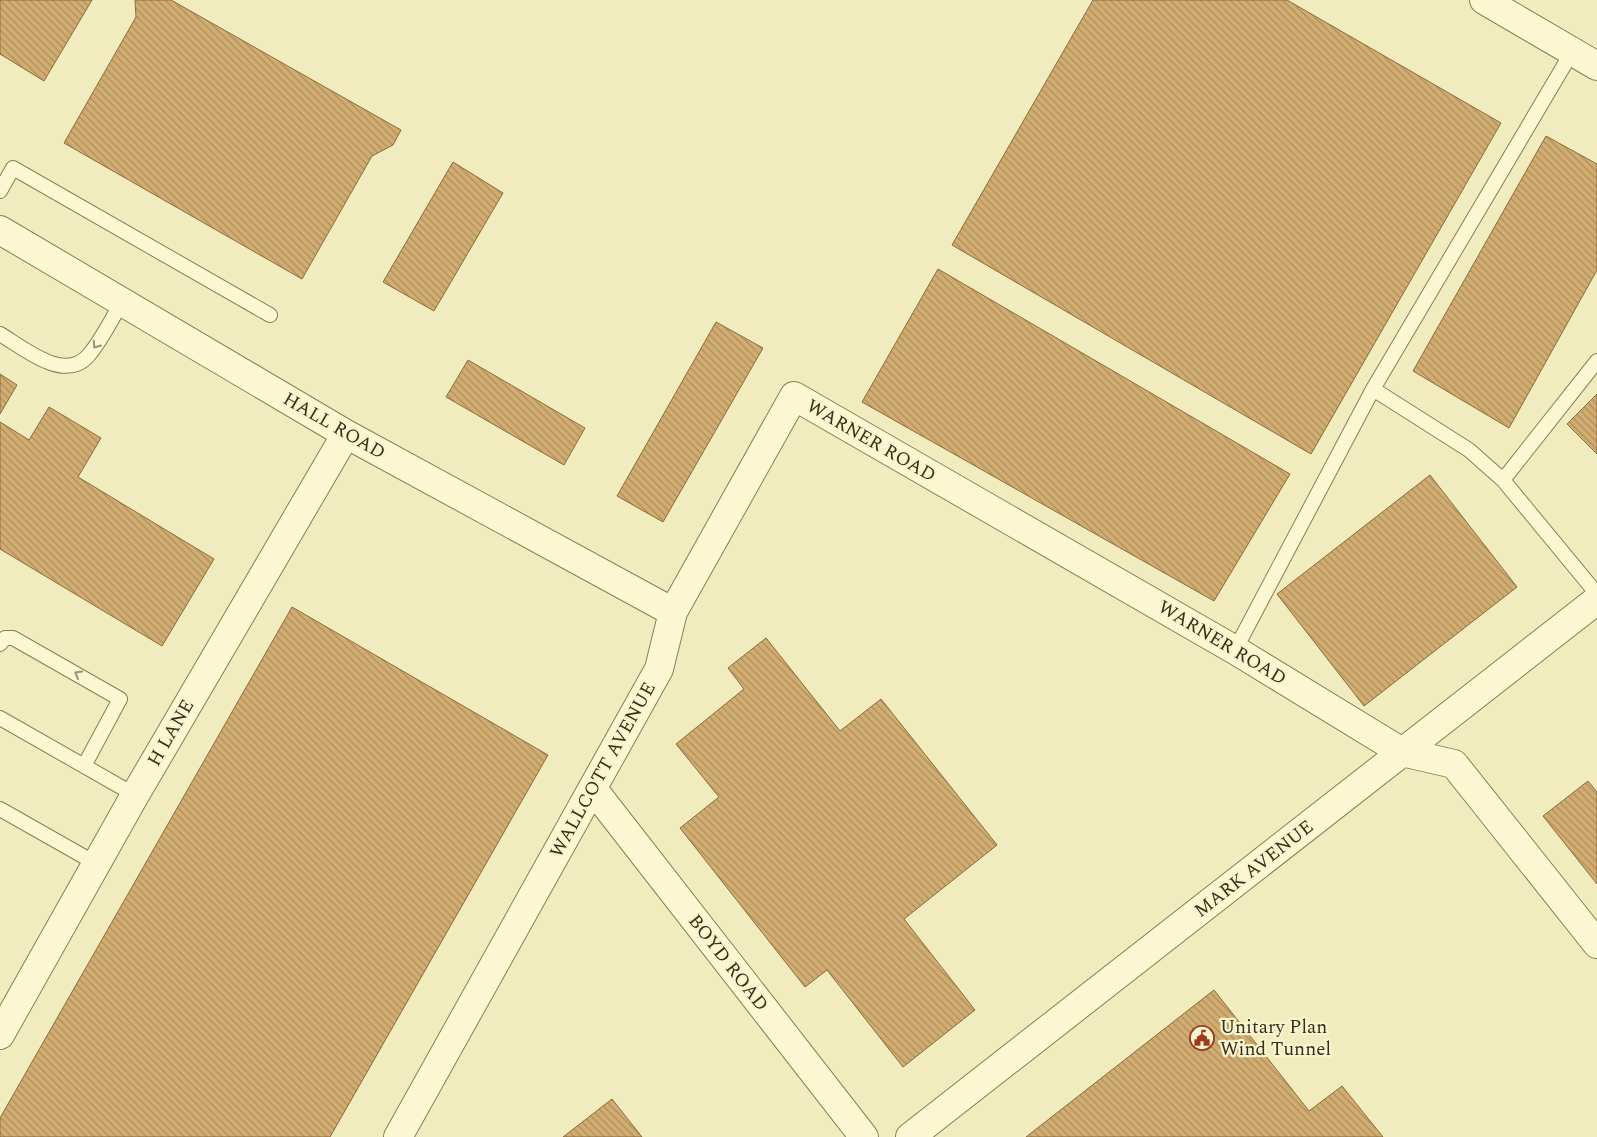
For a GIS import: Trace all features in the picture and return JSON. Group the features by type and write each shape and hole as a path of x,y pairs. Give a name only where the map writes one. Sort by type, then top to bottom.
{"street":[{"path":"1484,0 1597,66"},
{"name":"HALL ROAD","path":"0,230 346,434 673,612"},
{"name":"WARNER ROAD","path":"794,396 1235,650 1402,752 1454,764 1597,944"},
{"name":"WALLCOTT AVENUE","path":"398,1137 659,669 673,612 794,396"},
{"name":"H LANE","path":"0,1035 135,795 346,434"},
{"name":"MARK AVENUE","path":"910,1137 1597,600"},
{"name":"BOYD ROAD","path":"592,789 864,1137"}],"lane":[{"path":"1235,650 1374,389 1572,52"},
{"path":"0,191 13,168 270,315"},
{"path":"0,334 43,360 67,366 87,358 121,303"},
{"path":"1503,480 1597,361"},
{"path":"1374,389 1469,450 1503,480 1597,594"},
{"path":"0,644 5,638 13,638 120,698 84,766"},
{"path":"0,718 135,795"},
{"path":"0,810 97,864"}],"building":[{"path":"0,0 92,0 44,81 0,54"},
{"path":"135,0 171,0 401,130 393,145 372,156 302,279 64,143 136,17"},
{"path":"1093,0 1287,0 1501,123 1311,454 952,245"},
{"path":"1546,136 1597,164 1597,270 1509,428 1413,371"},
{"path":"453,162 503,193 434,311 383,282"},
{"path":"938,269 1290,474 1214,601 862,402"},
{"path":"716,322 763,348 663,522 617,496"},
{"path":"468,360 585,428 564,465 446,397"},
{"path":"0,374 17,385 0,414"},
{"path":"1597,394 1597,454 1567,424"},
{"path":"49,407 101,438 78,477 214,559 162,646 0,549 0,422 29,440"},
{"path":"1430,475 1517,587 1364,706 1277,594"},
{"path":"292,607 548,755 330,1137 0,1137 0,1118"},
{"path":"766,638 840,731 881,699 997,845 904,919 975,1010 903,1067 827,970 805,987 680,828 719,797 676,744 744,689 728,668"},
{"path":"1588,781 1597,792 1597,884 1543,816"},
{"name":"Unitary Plan Wind Tunnel","path":"1214,990 1309,1111 1342,1086 1383,1137 1026,1137"},
{"path":"612,1099 642,1137 563,1137"}],"place":[{"name":"Unitary Plan Wind Tunnel","path":"1202,1038"}]}
